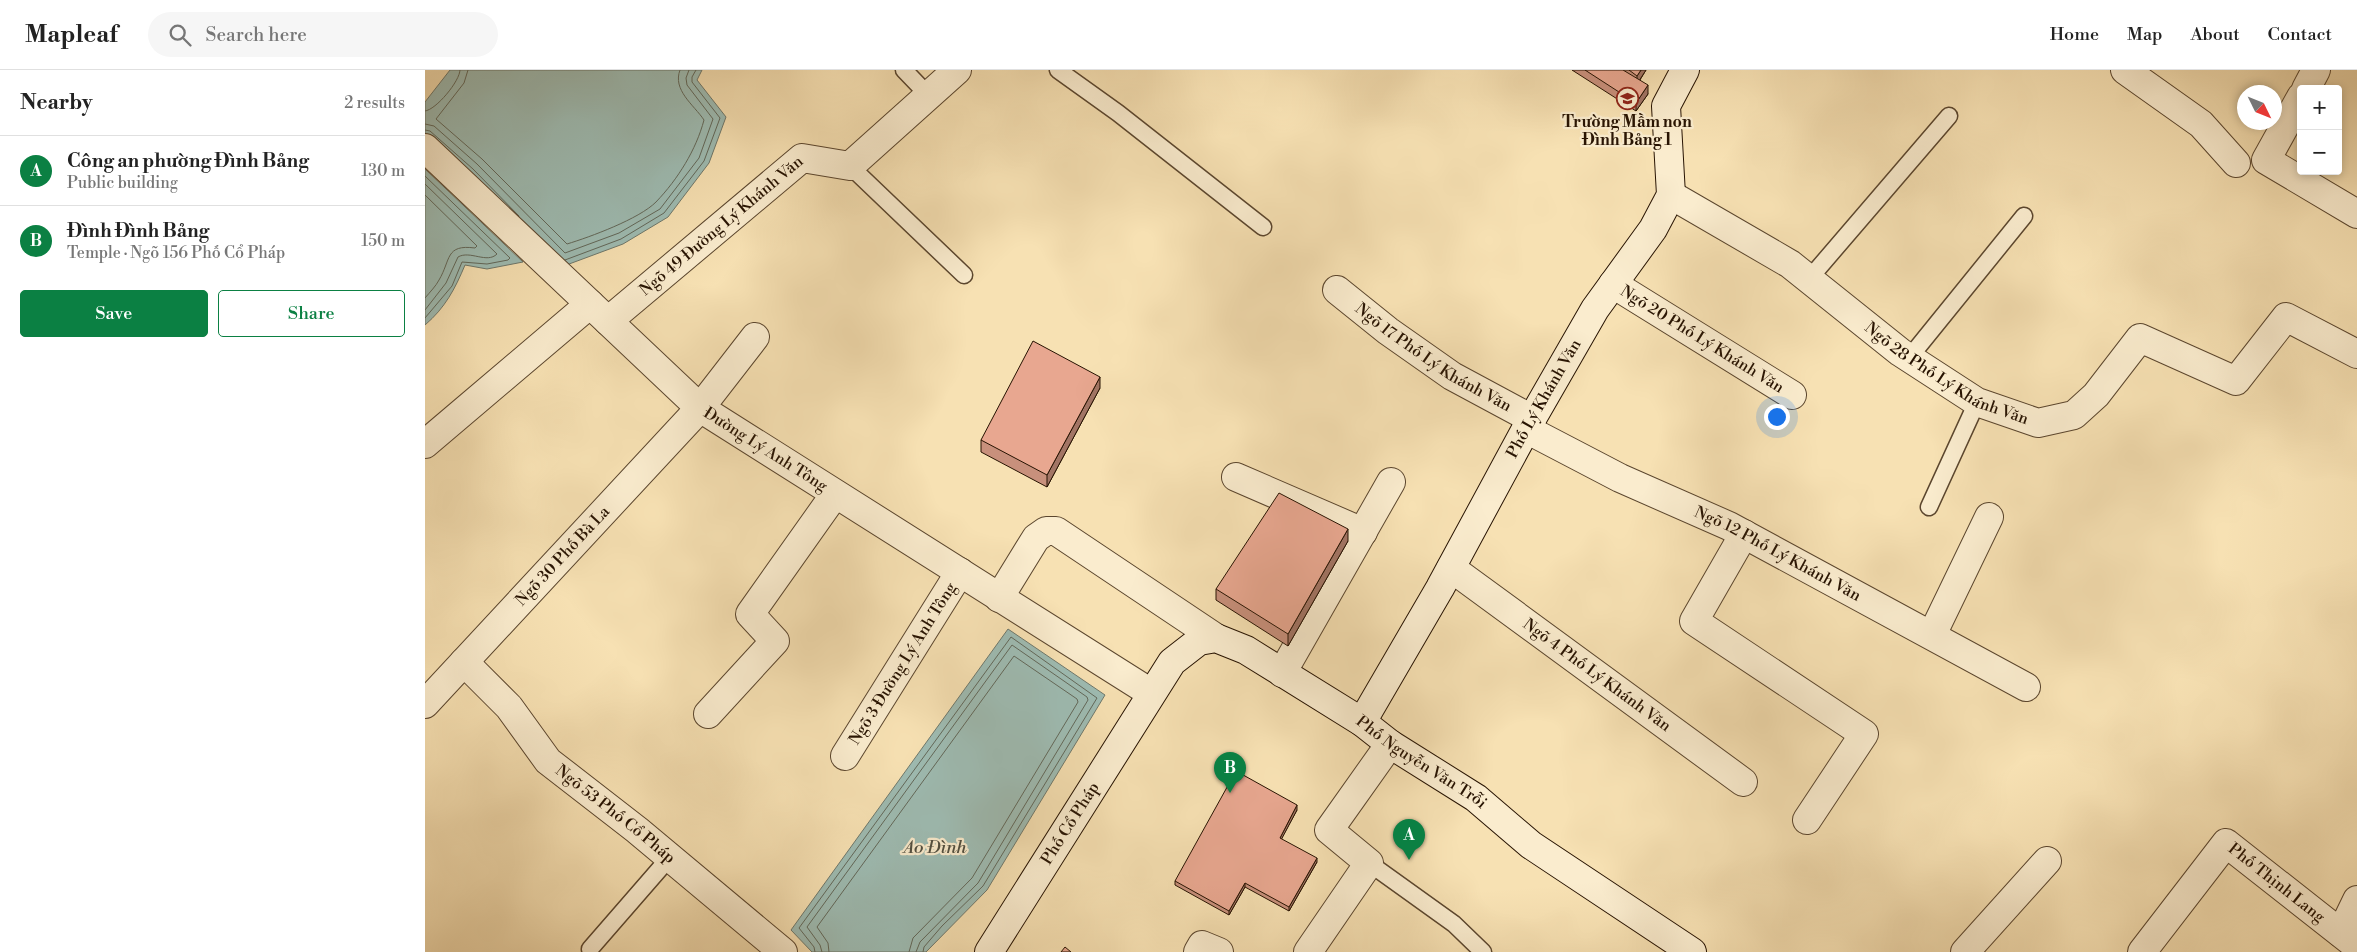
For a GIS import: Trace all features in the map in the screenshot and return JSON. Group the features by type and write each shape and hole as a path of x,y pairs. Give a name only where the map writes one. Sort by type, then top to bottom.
{"street":[{"path":"850,166 957,70"},
{"path":"1671,195 1666,106 1685,70"},
{"path":"2125,70 2201,124 2236,163"},
{"path":"2307,85 2316,70"},
{"path":"2297,104 2266,160 2357,214"},
{"name":"Đường Lý Anh Tông","path":"425,148 700,408 1151,693"},
{"name":"Ngõ 49 Đường Lý Khánh Văn","path":"425,444 802,158 850,166"},
{"name":"Ngõ 28 Phố Lý Khánh Văn","path":"1671,195 1790,264 1909,358 1977,402 2038,423 2074,415 2096,395 2140,338 2236,381 2287,317 2357,354"},
{"name":"Phố Lý Khánh Văn","path":"1362,722 1451,568 1529,424 1595,310 1653,229 1671,195"},
{"name":"Ngõ 20 Phố Lý Khánh Văn","path":"1613,284 1792,394"},
{"name":"Ngõ 17 Phố Lý Khánh Văn","path":"1337,290 1388,331 1453,376 1529,424"},
{"name":"Ngõ 30 Phố Bà La","path":"425,704 700,408 755,337"},
{"name":"Ngõ 12 Phố Lý Khánh Văn","path":"1529,424 1619,478 1744,534 2026,687"},
{"path":"1236,477 1363,532"},
{"path":"1282,673 1391,482"},
{"path":"708,714 775,641 750,614 835,494"},
{"path":"1932,636 1989,517"},
{"name":"Phố Nguyễn Văn Trỗi","path":"999,598 1036,538 1046,531 1056,532 1216,638 1246,650 1362,722 1389,744 1476,798 1531,845 1692,952"},
{"path":"1744,534 1694,621 1864,734 1807,820"},
{"name":"Ngõ 4 Phố Lý Khánh Văn","path":"1451,568 1743,782"},
{"name":"Ngõ 3 Đường Lý Anh Tông","path":"845,756 960,572"},
{"path":"1151,693 1172,662 1199,641 1216,638"},
{"name":"Ngõ 53 Phố Cổ Pháp","path":"464,662 509,707 548,761 670,858 783,952"},
{"name":"Phố Cổ Pháp","path":"989,952 1151,693"},
{"path":"1308,952 1369,864 1329,830 1389,744"},
{"name":"Phố Thịnh Lang","path":"2142,952 2226,843 2349,940 2357,900"},
{"path":"1965,952 2047,861"},
{"path":"1198,952 1202,945 1219,952"}],"lane":[{"path":"904,70 929,96"},
{"path":"1058,70 1122,116 1263,227"},
{"path":"1809,279 1949,116"},
{"path":"850,166 964,275"},
{"path":"1909,358 2024,216"},
{"path":"1929,507 1977,402"},
{"path":"590,949 670,858"},
{"path":"1369,864 1454,924 1483,952"}],"water":[{"path":"450,70 702,70 697,80 726,117 709,163 668,217 623,244 561,267 469,172 425,133 425,102"},
{"path":"425,169 523,262 487,269 465,265 449,298 425,325"},
{"name":"Ao Đình","path":"1008,629 1105,695 987,890 926,952 812,952 791,930"}],"building":[{"path":"1585,70 1623,70 1648,85 1636,103"},
{"path":"1629,70 1641,70 1637,76"},
{"path":"1033,341 1100,377 1047,475 981,440"},
{"path":"1279,493 1348,529 1288,634 1216,589"},
{"path":"1236,771 1297,805 1280,838 1317,858 1289,907 1245,883 1229,911 1175,881"},
{"path":"1065,947 1071,952 1061,952"}],"place":[{"name":"Trường Mầm non Đình Bảng 1","path":"1627,98"},
{"name":"Đình Đình Bảng","path":"1230,793"},
{"name":"Công an phường Đình Bảng","path":"1409,860"}]}
